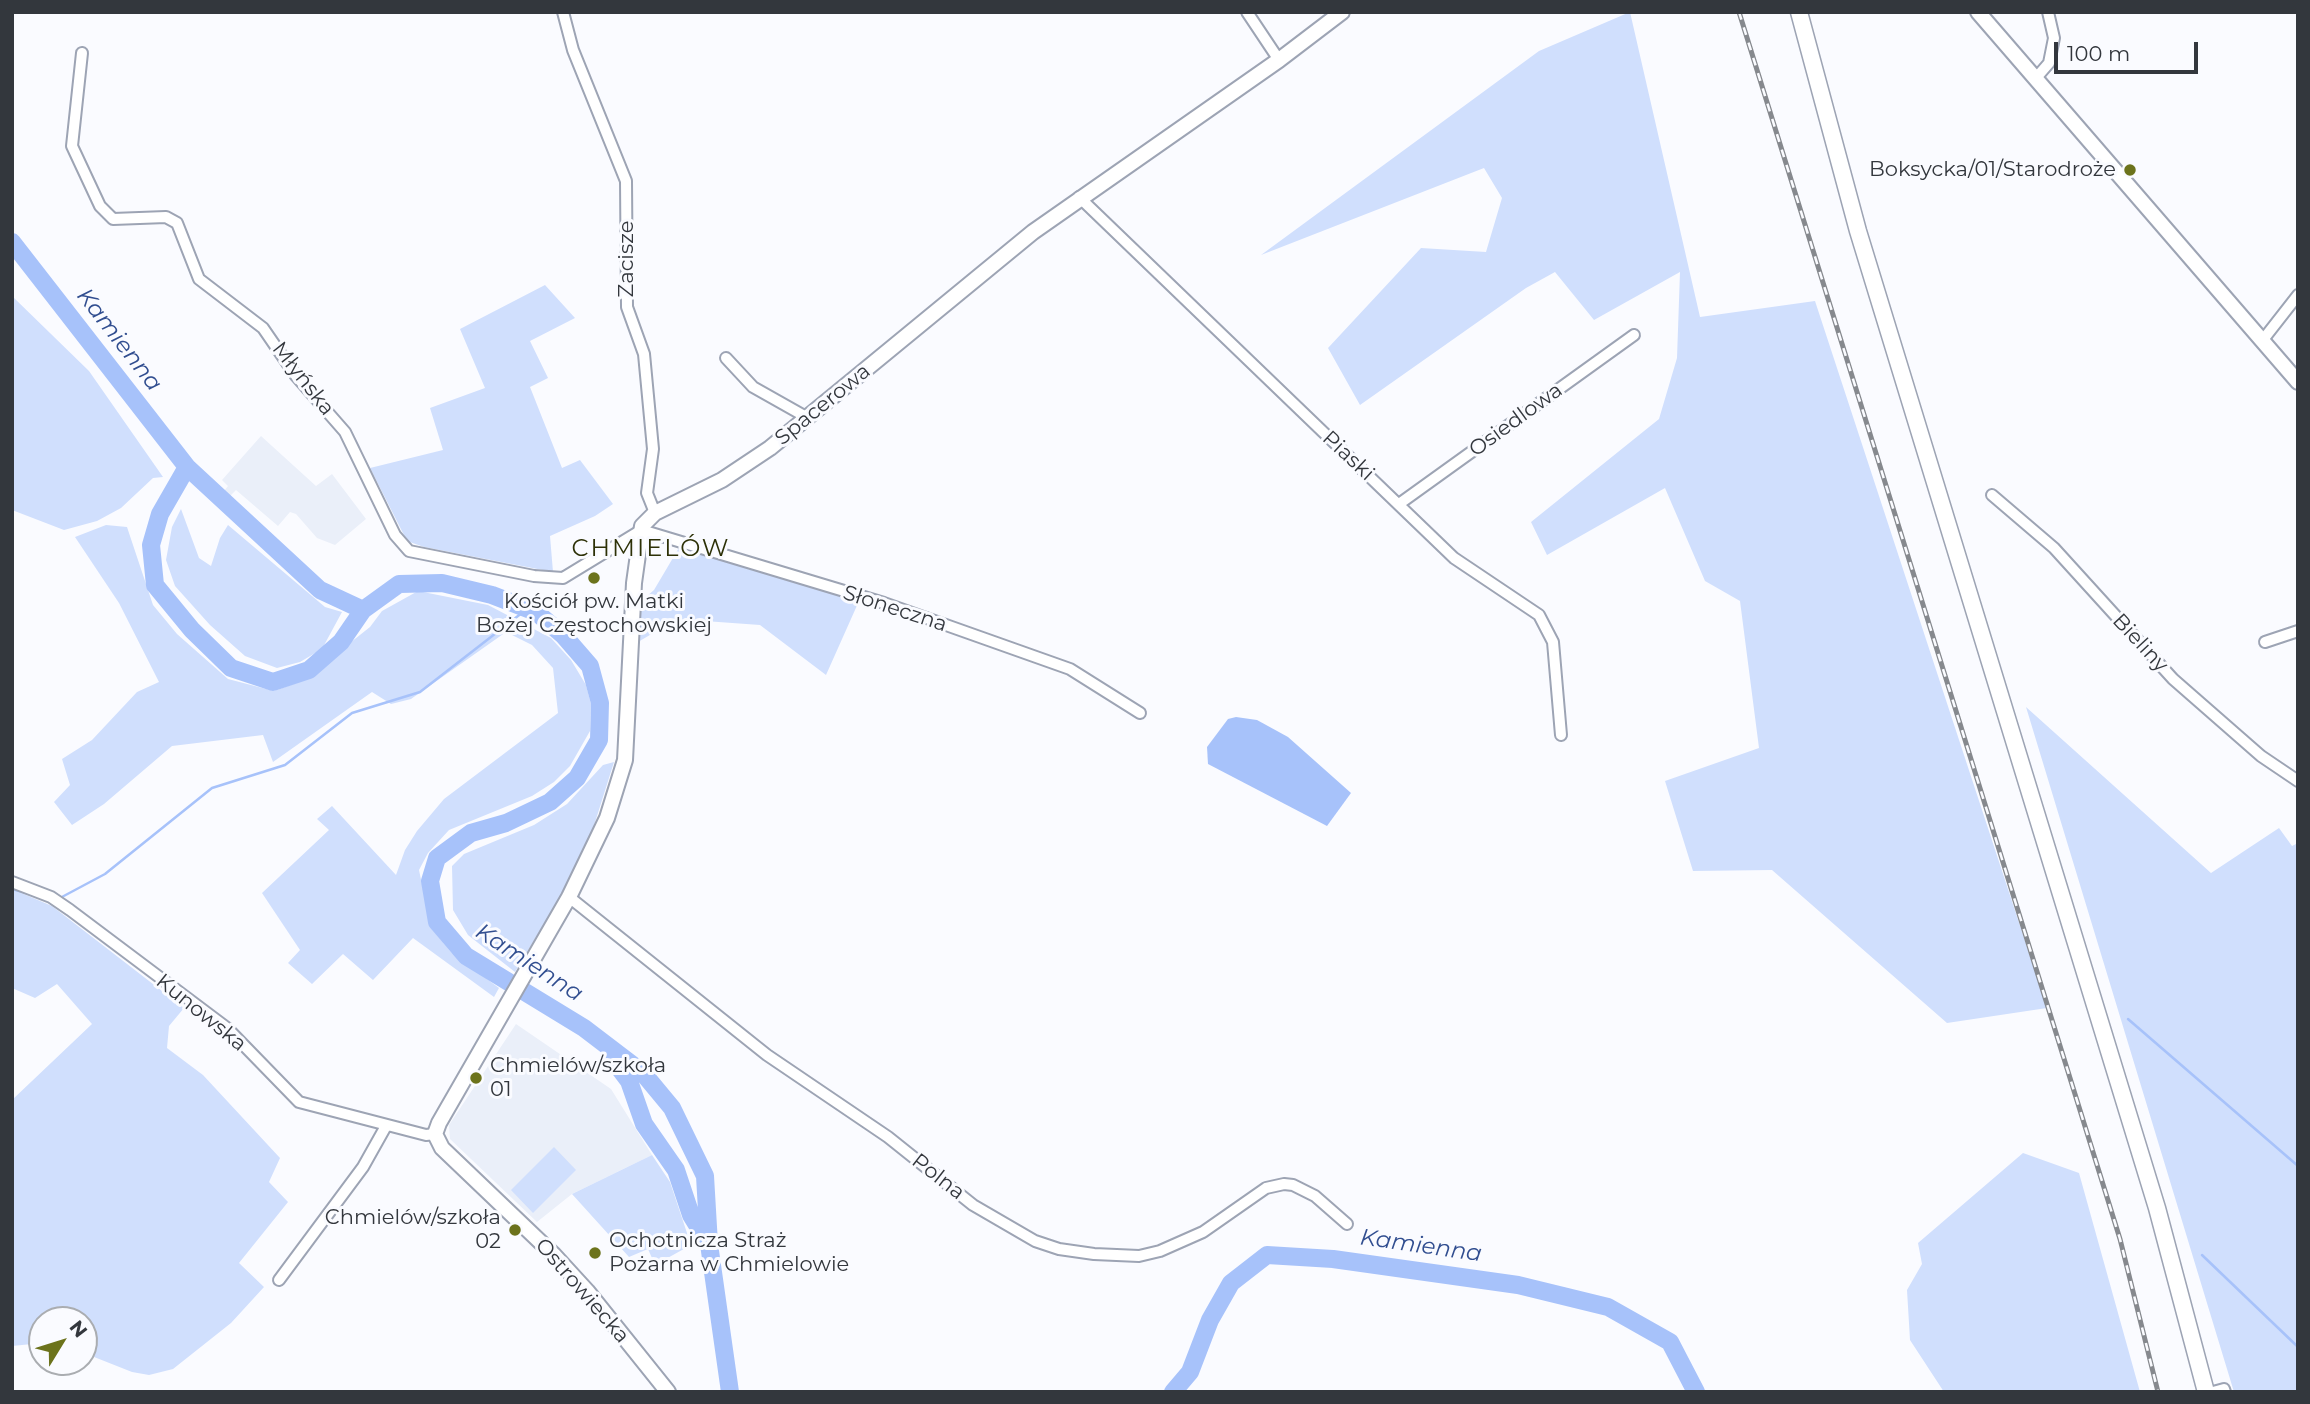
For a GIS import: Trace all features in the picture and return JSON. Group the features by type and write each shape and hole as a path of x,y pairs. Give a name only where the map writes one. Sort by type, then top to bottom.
{"main road":[{"path":"1800,12 1862,243 2157,1208 2206,1392"}],"street":[{"name":"Zacisze","path":"564,12 573,50 626,181 627,307 644,354 653,449 647,493 655,513"},
{"path":"1247,12 1279,60"},
{"name":"Spacerowa","path":"640,530 655,513 722,480 808,418 941,305 1079,197 1279,60 1342,12"},
{"path":"1979,12 2298,382"},
{"path":"2036,78 2049,63 2054,38 2048,12"},
{"name":"Młyńska","path":"82,53 72,146 100,206 113,219 166,217 177,223 199,279 263,328 296,376 345,432 394,535 406,548 438,559 534,576 563,578 640,530"},
{"name":"Piaski","path":"1079,197 1454,558 1512,594 1539,615 1547,625 1553,642 1561,735"},
{"path":"2262,341 2298,295"},
{"name":"Osiedlowa","path":"1399,504 1634,335"},
{"path":"726,358 753,387 808,418"},
{"name":"Bieliny","path":"1992,495 2054,548 2174,679 2261,756 2298,781"},
{"path":"435,1134 569,897 607,817 625,760 640,530"},
{"name":"Słoneczna","path":"640,530 884,603 1070,669 1140,713"},
{"path":"2265,642 2298,631"},
{"name":"Kunowska","path":"12,882 56,901 227,1028 299,1102 386,1126 426,1135 435,1134"},
{"name":"Polna","path":"569,897 768,1055 888,1137 973,1205 1035,1241 1059,1249 1094,1254 1126,1256 1160,1251 1203,1232 1266,1188 1284,1184 1293,1185 1315,1196 1347,1224"},
{"path":"279,1280 363,1167 386,1126"},
{"name":"Ostrowiecka","path":"435,1134 442,1148 580,1283 668,1392"},
{"path":"2213,1392 2224,1389 2225,1392"}],"shaded area":[{"path":"1630,12 1700,317 1815,301 2047,1008 1947,1023 1772,870 1693,871 1665,781 1759,748 1740,601 1705,581 1665,488 1547,555 1531,522 1659,419 1677,358 1680,272 1594,320 1555,272 1526,288 1360,405 1328,348 1421,248 1486,252 1502,198 1484,168 1261,255 1539,51"},
{"path":"545,285 575,318 530,341 548,378 530,387 562,468 580,460 613,504 595,516 550,536 553,572 424,547 407,541 370,468 443,450 430,408 485,388 460,329"},
{"path":"12,296 89,371 163,477 153,478 121,508 97,521 64,530 12,510"},
{"path":"261,436 316,486 332,474 366,519 335,545 317,538 296,514 290,512 278,526 236,490 230,496 224,491 228,486 222,480"},
{"path":"181,509 199,558 211,566 220,538 228,525 325,607 342,612 322,649 300,662 277,668 245,656 210,625 175,586 166,560 172,527"},
{"path":"106,525 127,527 153,605 177,634 228,679 274,691 302,681 370,627 382,611 418,591 488,605 551,638 571,660 586,685 591,704 590,731 570,766 554,782 532,796 449,830 428,853 419,870 431,928 451,952 499,988 494,997 413,938 373,980 343,954 312,984 288,963 300,950 262,893 329,830 317,819 332,806 396,875 405,850 417,831 444,799 558,713 553,668 532,645 506,632 411,699 391,704 372,692 273,762 263,735 172,746 104,804 72,825 54,802 70,785 62,759 92,740 137,692 159,682 119,603 75,537"},
{"path":"680,546 859,601 826,675 760,625 677,619 638,642 640,602 654,590"},
{"path":"2026,707 2211,873 2279,828 2292,846 2298,843 2298,1392 2234,1392"},
{"path":"614,762 591,835 567,886 515,972 468,935 453,910 452,866 464,854 534,825 567,804 603,765"},
{"path":"12,889 52,906 184,1008 169,1026 167,1048 203,1075 280,1158 269,1182 288,1202 239,1263 264,1287 231,1323 173,1369 149,1375 132,1372 98,1359 98,1306 28,1306 28,1344 12,1346 12,1100 92,1024 57,984 35,998 12,988"},
{"path":"516,1024 611,1089 652,1155 572,1194 537,1222 450,1139 449,1125"},
{"path":"554,1147 576,1170 533,1213 511,1190"},
{"path":"2023,1153 2079,1173 2140,1392 1944,1392 1910,1340 1907,1290 1922,1264 1918,1243"},
{"path":"652,1155 670,1182 691,1245 655,1265 648,1249 629,1257 572,1194"}],"water":[{"path":"1236,717 1257,720 1288,737 1351,793 1327,826 1208,764 1207,747 1228,719"}],"waterway":[{"name":"Kamienna","path":"12,242 187,467 320,590 363,610 399,584 442,583 492,595 536,612 564,636 590,666 600,703 599,740 577,778 550,802 506,823 471,833 437,858 430,881 437,922 466,956 584,1028 643,1073 672,1108 705,1176 709,1244 730,1392"},
{"name":"Kamienna","path":"187,467 160,514 151,545 155,585 192,630 231,668 273,682 309,670 341,642 363,610"},
{"path":"60,898 105,874 212,788 285,765 352,713 420,692 527,609"},
{"path":"12,889 26,893"},
{"path":"2128,1019 2298,1166"},
{"name":"Kamienna","path":"611,1057 629,1081 644,1124 676,1170 691,1215 707,1241"},
{"name":"Kamienna","path":"1173,1392 1190,1372 1210,1320 1231,1283 1267,1255 1333,1259 1518,1285 1608,1307 1670,1342 1696,1392"},
{"path":"2202,1255 2298,1347"}],"railway":[{"path":"1739,12 2120,1239 2158,1392"}],"place":[{"name":"Boksycka/01/Starodroże","path":"2130,170"},
{"name":"Kościół pw. Matki Bożej Częstochowskiej","path":"594,578"},
{"name":"Chmielów/szkoła 01","path":"476,1078"},
{"name":"Chmielów/szkoła 02","path":"515,1230"},
{"name":"Ochotnicza Straż Pożarna w Chmielowie","path":"595,1253"}],"district":[{"name":"CHMIELÓW","path":"651,549"}]}
